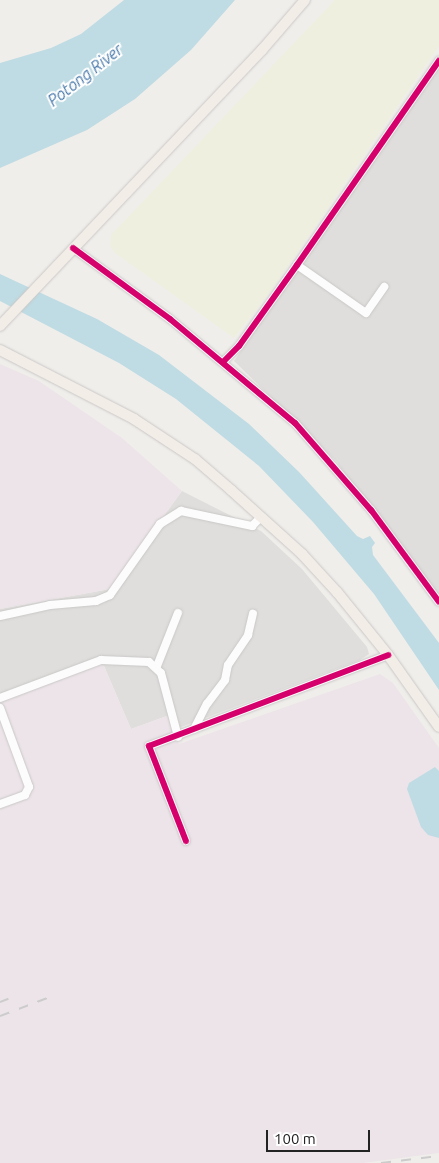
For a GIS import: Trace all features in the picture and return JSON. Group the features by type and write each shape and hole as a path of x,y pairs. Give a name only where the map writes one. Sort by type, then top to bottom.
{"main road":[{"path":"0,326 262,50 305,0"},
{"path":"0,350 134,419 195,459 314,566 388,655 439,728"}],"street":[{"path":"223,362 239,346 439,61"},
{"path":"70,252 223,362 315,442 371,510 439,602"},
{"path":"297,265 366,313 384,287"},
{"path":"0,616 50,606 96,601 110,596 160,524 181,511 252,526 261,517"},
{"path":"178,613 157,666 178,737"},
{"path":"194,729 207,704 226,680 228,665 248,635 253,614"},
{"path":"186,841 149,746 178,737 194,729 388,655"},
{"path":"0,698 100,660 134,660 157,666"},
{"path":"0,708 29,787 25,794 0,804"}],"shaded area":[{"path":"439,65 439,598 335,460 234,361"},
{"path":"0,364 39,381 122,438 182,491 110,589 0,609"},
{"path":"182,491 261,531 302,569 367,647 369,654 360,660 173,730 167,716 131,729 104,666 0,698 0,609 110,589"},
{"path":"97,664 104,666 131,729 167,716 179,744 380,674 393,683 439,748 439,1153 363,1163 0,1163 0,698"}],"green space":[{"path":"335,0 439,0 439,46 272,289 234,338 115,253 110,246 111,235"}],"water":[{"name":"Potong River","path":"124,0 235,0 191,50 135,99 87,130 0,168 0,63 51,48 81,34"},
{"path":"0,274 97,319 159,355 249,424 299,472 357,536 363,539 370,536 375,543 372,547 373,555 439,643 439,690 374,594 313,522 259,466 176,399 119,363 0,301"},
{"path":"435,767 439,771 439,838 428,835 421,827 407,789 409,783"}],"railway":[{"path":"0,1016 55,995"},
{"path":"0,1002 8,999"},
{"path":"381,1163 439,1156"}],"cycle path":[{"path":"223,362 239,346 439,61"},
{"path":"73,248 170,319 295,423 371,510 439,602"},
{"path":"186,841 149,746 388,655"}]}
